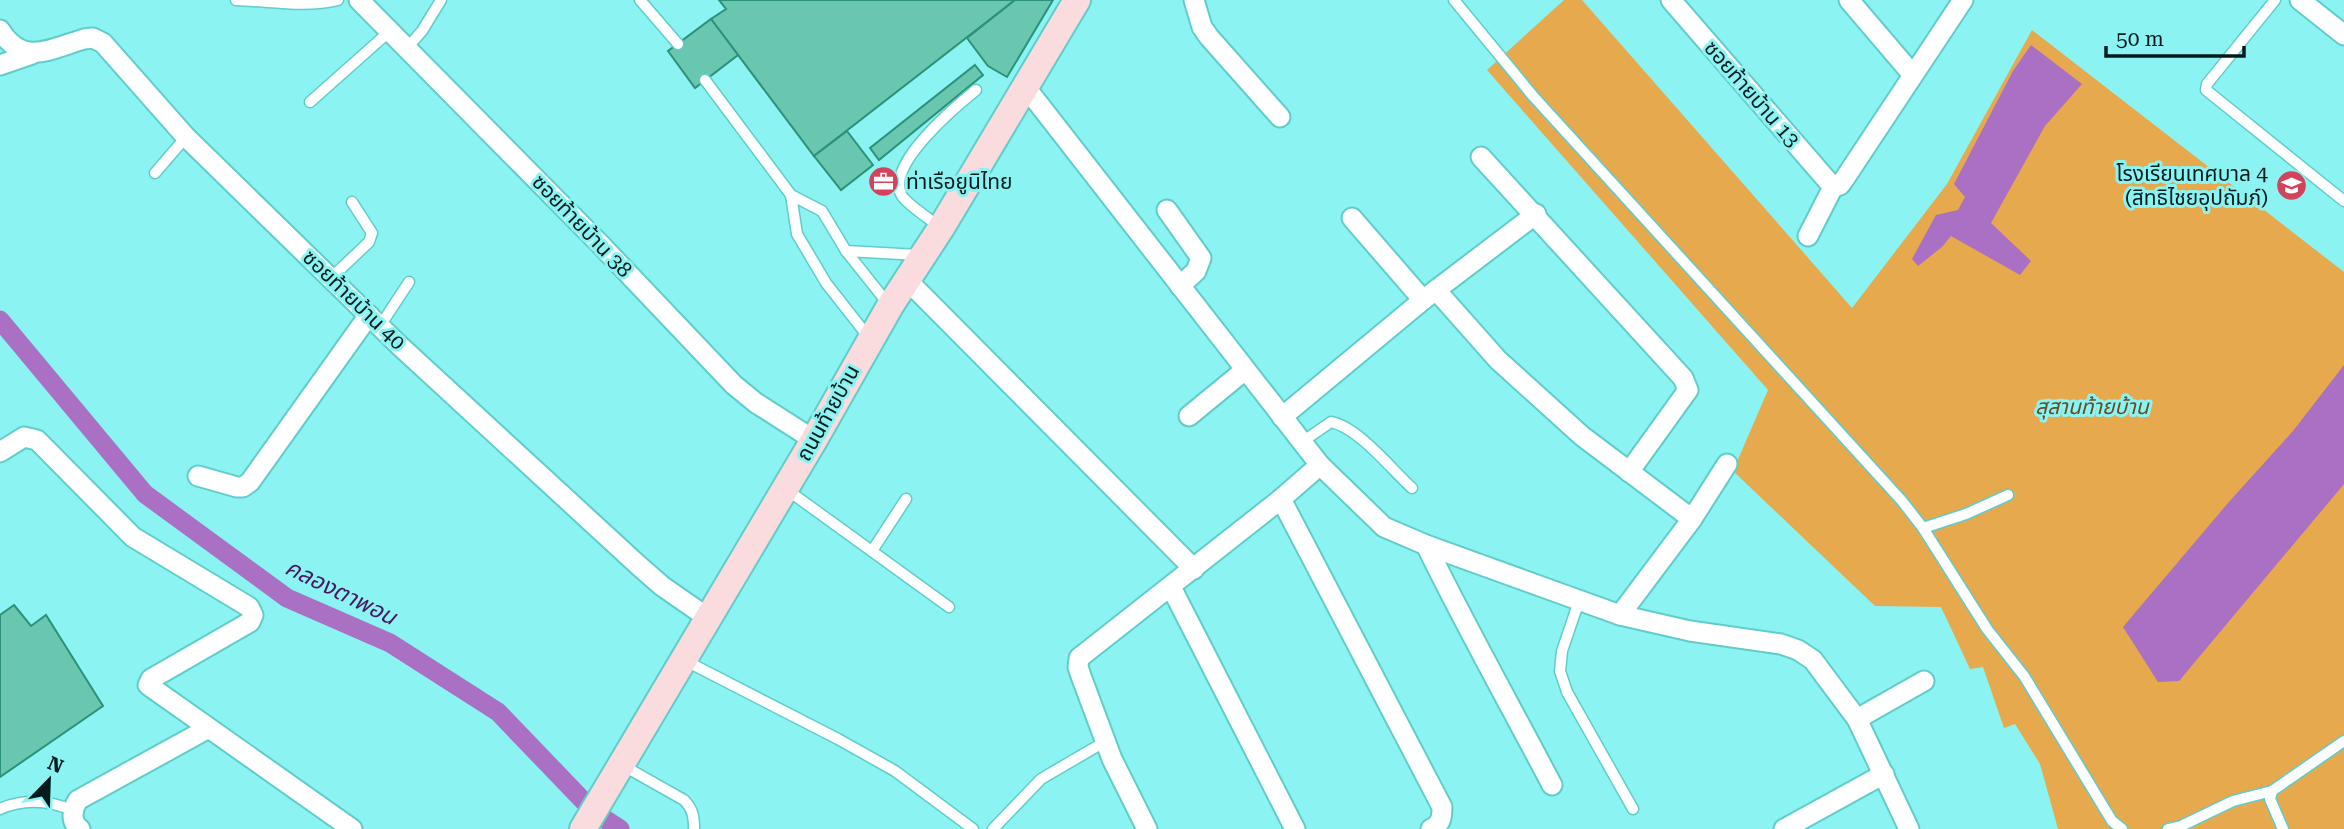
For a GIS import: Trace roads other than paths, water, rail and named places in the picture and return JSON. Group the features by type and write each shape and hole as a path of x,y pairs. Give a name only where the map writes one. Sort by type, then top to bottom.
{"street":[{"name":"ซอยท้ายบ้าน 38","path":"359,0 601,245 734,385 756,403 814,440"},
{"name":"ถนนท้ายบ้าน","path":"587,822 814,440 890,306 941,228 1077,0"},
{"path":"1194,0 1202,27 1209,37 1280,117"},
{"name":"ซอยท้ายบ้าน 13","path":"1671,0 1833,187"},
{"path":"1849,0 1912,74"},
{"path":"1808,236 1833,187 1840,185 1845,178 1963,0"},
{"path":"2300,0 2344,35"},
{"path":"0,30 9,44 32,54"},
{"name":"ซอยท้ายบ้าน 40","path":"0,65 93,38 103,43 186,137 375,320 638,565 662,586 708,618"},
{"path":"1024,85 1320,465 1384,527 1426,545 1620,615 1690,631 1781,644 1798,650 1813,660 1857,719 1909,829"},
{"path":"1481,157 1536,214 1683,378 1688,390 1629,472"},
{"path":"1167,210 1201,258 1196,271 1180,286"},
{"path":"1282,416 1429,295 1536,214"},
{"path":"1352,218 1429,295 1582,436 1692,519"},
{"path":"907,280 1194,569"},
{"path":"198,476 237,487 243,487 250,482 375,320"},
{"path":"1189,416 1245,370"},
{"path":"0,452 24,437 37,440 133,537 250,607 253,615 250,622 151,679 148,682 149,688 352,829"},
{"path":"1620,615 1692,519 1727,464"},
{"path":"1147,829 1106,741 1081,676 1079,658 1194,569 1320,465"},
{"path":"1281,499 1442,807 1439,825 1431,829"},
{"path":"1426,545 1465,624 1552,785"},
{"path":"1171,586 1295,829"},
{"path":"1857,719 1924,681"},
{"path":"77,820 78,800 208,729"},
{"path":"1784,829 1884,774"}],"lane":[{"path":"236,0 305,3 338,0"},
{"path":"407,48 422,31 441,0"},
{"path":"639,0 678,44"},
{"path":"1454,0 1534,96 1902,501 1923,528 1987,629 2031,686 2112,821 2122,829"},
{"path":"2275,0 2207,84 2206,90 2344,201"},
{"path":"310,102 390,31"},
{"path":"705,80 791,195 822,211 846,251 890,306"},
{"path":"941,228 902,197 899,183 901,171 924,138 951,110 976,90"},
{"path":"155,173 186,137"},
{"path":"791,195 797,233 826,283 870,340"},
{"path":"331,278 369,242 372,233 352,202"},
{"path":"846,251 923,255"},
{"path":"375,320 409,282"},
{"path":"1303,442 1331,422 1339,423 1352,431 1412,488"},
{"path":"785,489 949,607"},
{"path":"1923,528 1966,514 2008,495"},
{"path":"872,551 906,499"},
{"path":"1579,601 1562,651 1560,671 1567,692 1633,809"},
{"path":"683,659 895,771 973,829"},
{"path":"993,829 1041,779 1106,741"},
{"path":"2168,829 2233,801 2272,791 2344,741"},
{"path":"615,775 684,800 691,807 694,829"},
{"path":"2272,791 2270,799 2283,829"},
{"path":"0,809 35,800 55,803 77,820"}],"waterway":[{"name":"คลองตาพอน","path":"0,320 145,494 287,598 390,643 498,712 594,812 620,829"}],"place":[{"name":"ท่าเรือยูนิไทย","path":"883,182"},
{"name":"โรงเรียนเทศบาล 4 (สิทธิไชยอุปถัมภ์)","path":"2291,186"}],"park label":[{"name":"สุสานท้ายบ้าน","path":"2092,407"}]}
